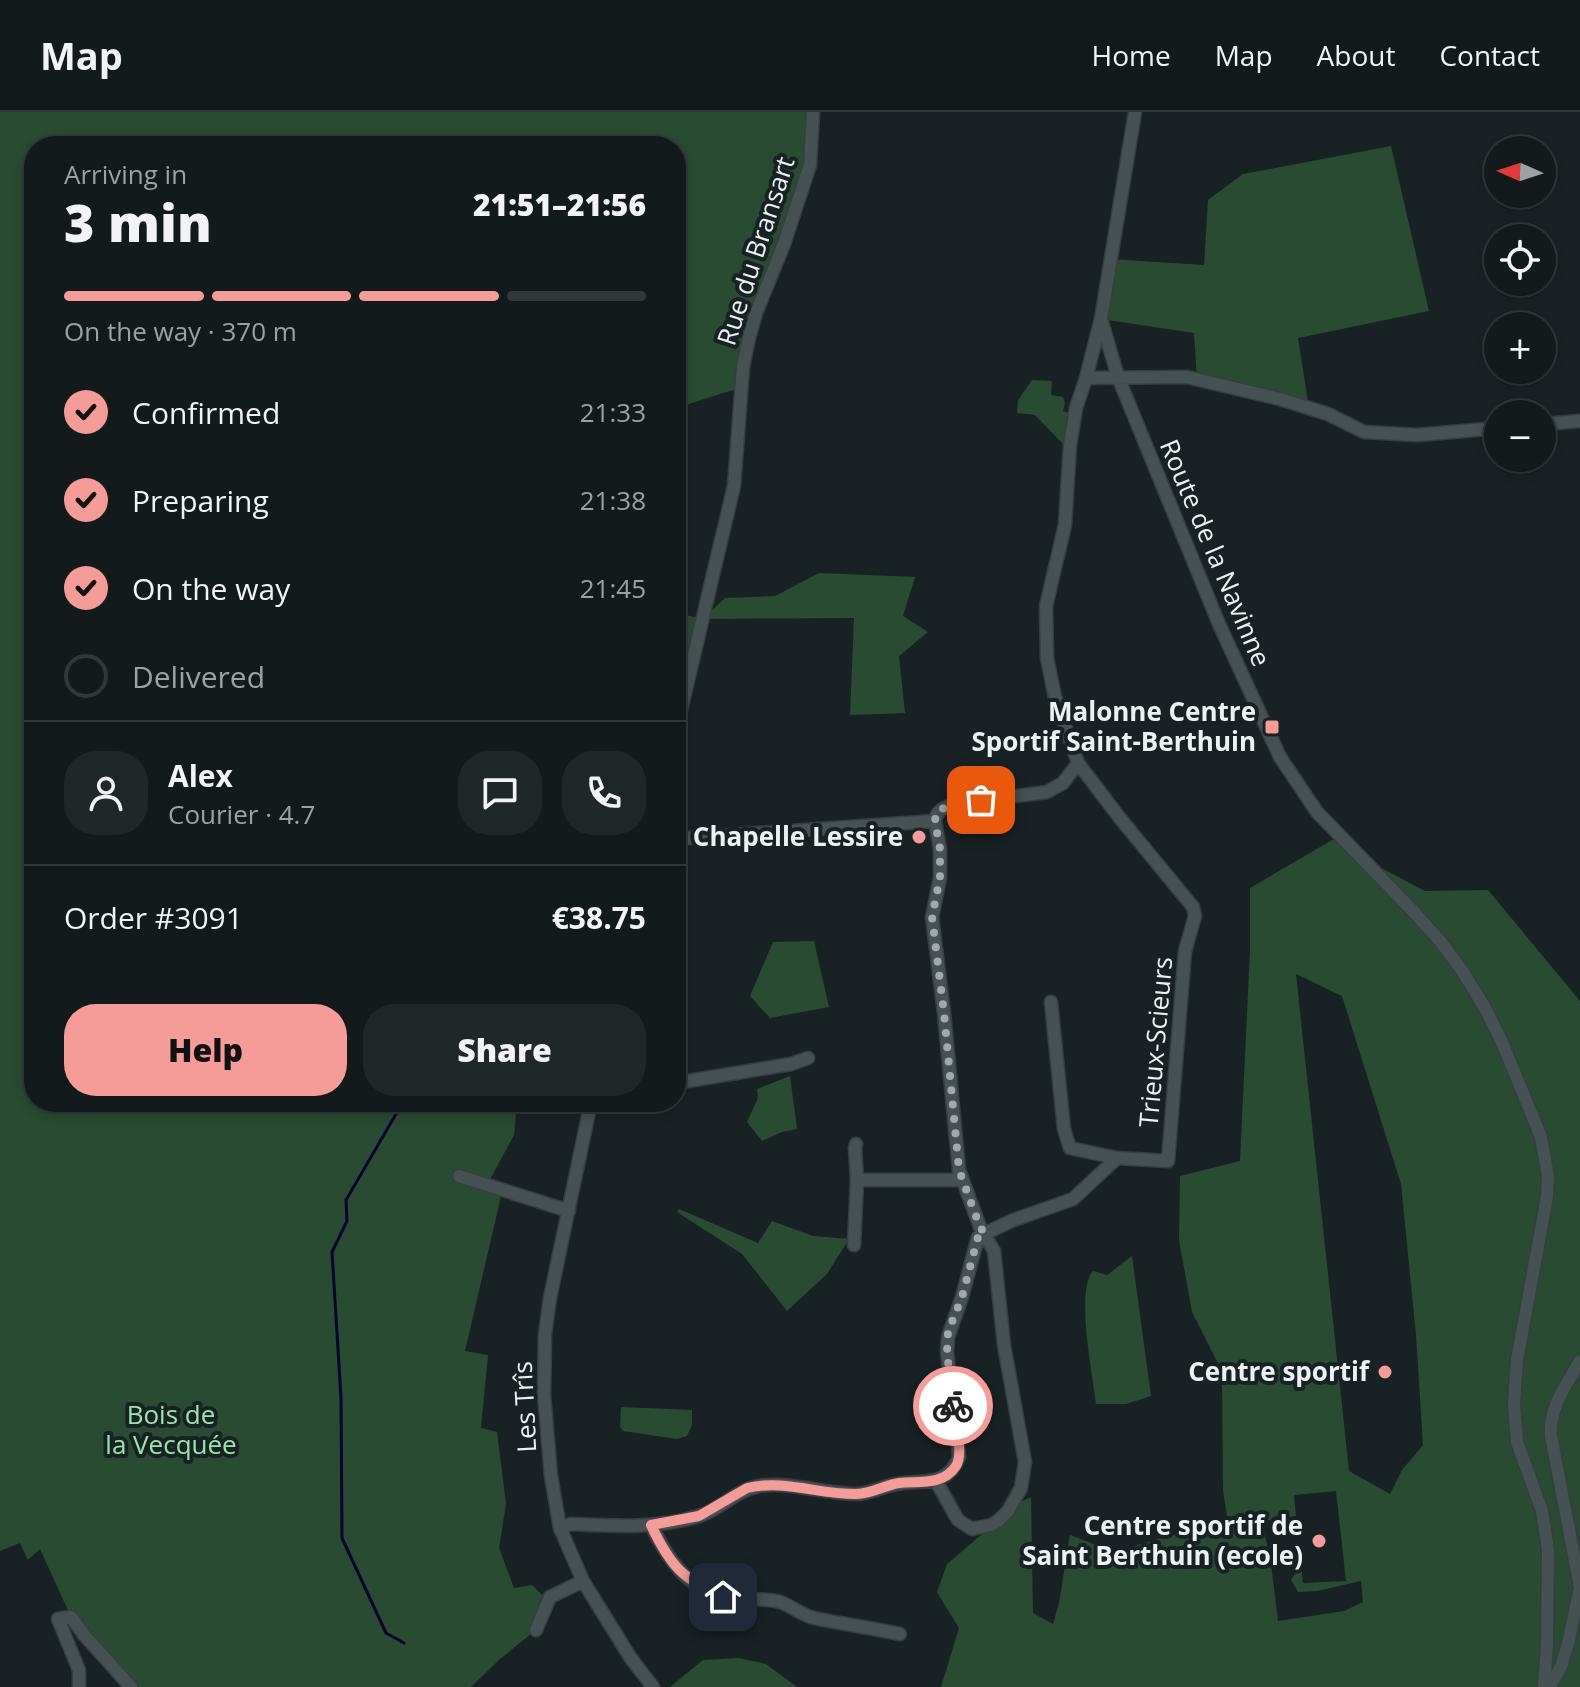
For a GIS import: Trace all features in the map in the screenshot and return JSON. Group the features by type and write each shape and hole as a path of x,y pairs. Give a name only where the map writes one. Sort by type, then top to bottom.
{"street":[{"name":"Rue du Bransart","path":"686,689 734,486 743,367 749,338 810,165 813,112"},
{"name":"Route de la Navinne","path":"1135,112 1101,319 1118,377 1219,624 1280,757 1317,812 1413,911 1463,972 1502,1042 1541,1137 1548,1176 1547,1197 1517,1360 1514,1404 1517,1442 1542,1511 1548,1550 1546,1687"},
{"path":"936,1481 958,1520 972,1529 991,1525 1008,1511 1021,1488 1025,1462 1004,1347 994,1251 980,1227 959,1170 932,917 940,878 940,849 935,821 941,809 955,804 1047,792 1063,783 1078,763 1055,697 1047,658 1046,606 1065,525 1070,445 1076,408 1101,319"},
{"path":"1086,378 1187,377 1319,411 1364,432 1417,435 1484,429"},
{"path":"1556,423 1580,421"},
{"name":"Trieux-Scieurs","path":"985,1234 1011,1221 1073,1199 1117,1158 1168,1161 1185,951 1195,916 1193,907 1078,763"},
{"path":"686,838 935,821"},
{"path":"1051,1002 1064,1129 1070,1148 1117,1158"},
{"path":"686,1081 791,1064 808,1058"},
{"name":"Les Trîs","path":"589,1112 545,1334 543,1372 551,1476 560,1528 583,1581 630,1657 653,1687"},
{"path":"854,1245 856,1144"},
{"path":"459,1176 569,1211"},
{"path":"857,1180 962,1180"},
{"path":"560,1528 571,1524 651,1525 699,1516 755,1486 770,1484 860,1494 897,1484 936,1481 955,1468 959,1457 948,1337 978,1237 985,1234"},
{"path":"1546,1687 1561,1667 1580,1587 1550,1423 1556,1401 1580,1361"},
{"path":"651,1525 664,1551 681,1572 698,1586 723,1597 771,1600 812,1617 900,1634"},
{"path":"536,1630 550,1597 583,1581"},
{"path":"79,1687 79,1670 58,1619 71,1617 131,1687"}],"green space":[{"name":"Bois de la Vecquée","path":"0,112 813,112 810,165 756,313 739,388 686,405 686,136 24,136 24,1112 516,1112 514,1135 488,1183 502,1192 465,1351 488,1355 481,1428 497,1432 506,1504 499,1548 514,1588 532,1585 548,1601 536,1630 471,1687 128,1687 71,1617 40,1549 28,1560 20,1543 0,1551"},
{"path":"1391,146 1429,311 1298,338 1309,408 1197,380 1194,333 1101,319 1110,259 1204,265 1208,200 1243,174"},
{"path":"1032,380 1052,381 1051,395 1063,397 1063,411 1068,413 1063,444 1035,415 1017,413 1018,400"},
{"path":"819,573 915,577 903,616 928,632 899,656 905,713 850,715 854,618 703,619 725,598 775,596"},
{"path":"686,615 703,619 686,680"},
{"path":"1339,836 1368,861 1425,891 1488,890 1580,1001 1580,1687 941,1687 959,1628 937,1592 947,1564 1020,1502 1031,1497 1033,1613 1053,1624 1070,1535 1115,1552 1228,1522 1223,1491 1222,1371 1192,1312 1179,1240 1180,1176 1240,1161 1250,888","holes":["1296,974 1342,996 1401,1184 1423,1445 1402,1470 1390,1494 1349,1471","1336,1491 1346,1581 1303,1583 1301,1565 1291,1580 1298,1592 1361,1581 1363,1602 1344,1611 1278,1621 1262,1521 1296,1517 1294,1495"]},
{"path":"814,941 829,1007 770,1018 750,996 773,942"},
{"path":"790,1076 797,1129 762,1141 747,1122 758,1098 757,1089"},
{"path":"679,1209 758,1243 772,1221 813,1236 849,1239 827,1274 787,1311 742,1254 677,1212"},
{"path":"1132,1256 1151,1396 1126,1404 1096,1404 1085,1314 1088,1281 1093,1271 1107,1275"},
{"path":"621,1407 692,1410 692,1425 687,1436 677,1439 623,1431 620,1427"},
{"path":"738,1658 766,1664 797,1687 670,1687 703,1660"}],"waterway":[{"path":"397,1112 346,1200 347,1221 332,1252 341,1398 342,1538 386,1633 404,1643"}],"way so far":[{"path":"953,1406 948,1332 962,1297 978,1237 985,1234 959,1170 932,917 940,878 940,849 935,821 941,809 981,800"}],"place":[{"name":"Malonne Centre Sportif Saint-Berthuin","path":"1272,727"},
{"name":"Chapelle Lessire","path":"919,837"},
{"name":"Centre sportif","path":"1385,1372"},
{"name":"Centre sportif de Saint Berthuin (ecole)","path":"1319,1541"}],"route":[{"path":"723,1597 698,1586 681,1572 664,1551 651,1525 699,1516 755,1486 770,1484 860,1494 897,1484 936,1481 955,1468 959,1457 953,1406"}]}
